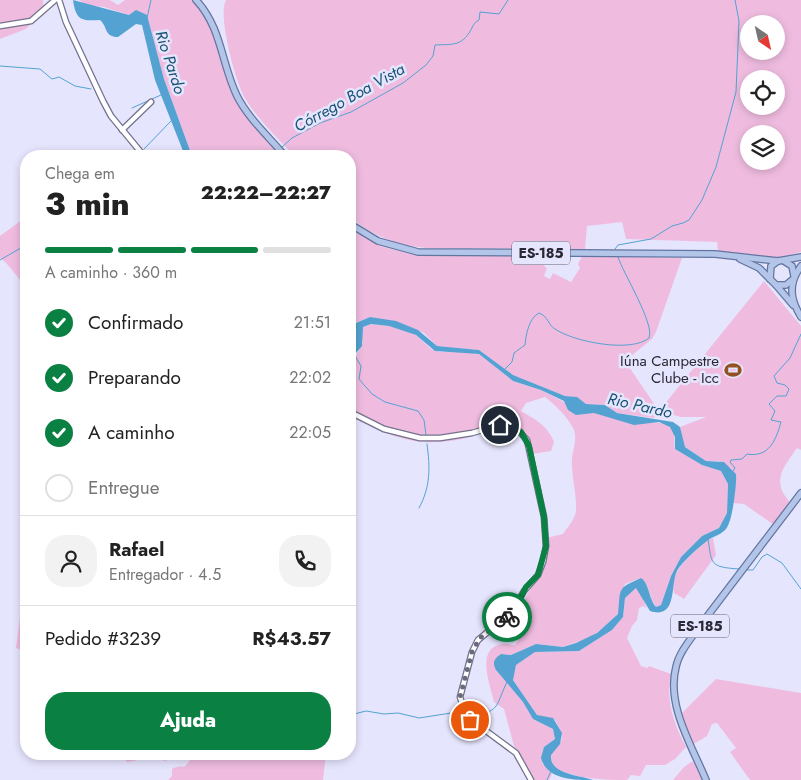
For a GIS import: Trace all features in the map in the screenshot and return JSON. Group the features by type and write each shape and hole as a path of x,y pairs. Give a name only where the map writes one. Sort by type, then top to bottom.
{"main road":[{"path":"196,0 214,25 238,97 250,116 280,150"},
{"name":"ES-185","path":"356,228 378,241 418,252 715,254 737,258 780,261 792,266 792,296 801,318"},
{"path":"770,279 771,266 780,261 801,257"},
{"name":"ES-185","path":"737,258 759,268 796,308"},
{"path":"776,285 786,285 793,279 801,266"},
{"name":"ES-185","path":"706,780 677,708 674,679 676,665 683,650 699,627 801,493"}],"street":[{"path":"0,26 31,21 57,0 100,95 122,130 139,150"},
{"path":"122,130 151,102"},
{"path":"356,415 384,429 420,438 440,438 472,433 500,425 517,429 527,440 546,531 544,562 538,575 526,587 512,612 478,640 472,652 460,697 466,716 516,753 531,780"}],"shaded area":[{"path":"0,0 43,0 44,11 26,29 0,39"},
{"path":"79,0 110,0 118,5 125,0 196,0 205,11 240,103 281,150 190,150 164,79 147,15 129,15 104,7 86,5"},
{"path":"226,0 801,0 801,252 777,258 718,251 717,242 626,239 622,222 587,226 585,249 426,248 395,242 376,234 356,222 356,150 289,150 246,100 237,80 226,34 224,8"},
{"path":"20,221 20,280 0,258 0,236"},
{"path":"356,231 380,246 414,255 551,255 544,266 547,268 544,276 550,279 553,273 571,282 580,268 578,264 582,256 682,258 656,332 652,339 625,361 659,411 654,418 617,413 605,405 586,404 576,397 565,396 513,375 479,350 437,346 424,333 403,324 370,317 356,323"},
{"path":"764,281 801,326 801,450 797,448 781,474 781,487 789,501 787,508 774,525 744,504 733,503 736,479 732,469 719,461 706,461 684,446 680,427 706,417 681,417 659,411"},
{"path":"371,324 390,326 416,335 431,349 440,352 456,351 479,354 513,381 541,390 564,402 580,415 592,412 604,414 628,423 665,424 672,429 675,449 702,465 721,471 728,484 727,513 719,528 702,536 681,557 671,576 661,605 656,607 646,584 641,578 625,584 618,614 592,637 563,647 536,644 511,655 503,654 496,670 523,702 533,719 553,729 555,739 544,747 542,763 552,774 549,780 533,780 514,746 504,709 494,702 486,669 489,652 494,647 504,644 515,645 523,630 527,601 525,599 543,563 546,538 563,534 573,520 576,511 576,498 572,465 575,439 573,428 560,411 545,397 526,403 521,411 545,427 554,442 551,451 532,454 521,435 508,428 492,429 473,436 442,442 413,441 376,429 356,419 356,356 363,342 361,337 363,327"},
{"path":"713,538 716,555 684,599 674,593 676,574 693,553"},
{"path":"636,588 640,591 647,609 644,606 639,608 637,620 627,638 641,666 647,668 649,666 671,674 669,693 672,712 686,747 675,759 665,765 646,765 640,776 631,775 627,780 608,780 572,775 555,768 550,758 552,752 562,739 560,729 555,720 537,715 512,678 516,665 535,652 579,651 612,630 623,617 625,598"},
{"path":"20,618 20,649 16,648"},
{"path":"716,679 801,693 801,780 750,780 730,752 736,748 717,723 712,724 707,736 692,745 679,716"},
{"path":"325,760 323,780 168,780 172,776 172,769 185,766 189,761"},
{"path":"693,761 702,780 673,780 684,767"}],"water":[{"path":"73,0 129,15 136,10 147,15 164,79 190,150 183,150 155,80 142,25 136,24 118,37 114,37 108,33 100,20 84,20 78,16"},
{"path":"370,317 396,321 418,330 437,346 479,350 513,375 565,396 577,397 586,404 605,405 617,413 673,422 680,427 685,447 706,461 724,462 736,474 733,506 727,527 723,532 700,547 679,567 669,606 665,610 659,612 650,611 636,588 625,598 623,617 612,630 579,651 535,652 516,665 513,680 537,715 553,718 562,733 560,744 551,755 555,766 566,773 593,780 570,779 555,775 544,765 541,758 544,747 555,739 553,729 533,719 523,702 496,670 494,661 501,654 511,655 536,644 563,647 597,633 618,614 621,590 641,578 644,580 656,607 661,605 671,576 681,557 702,536 719,528 727,513 728,484 721,471 702,465 675,449 675,437 670,427 659,422 634,425 594,413 576,415 568,410 564,401 541,390 513,381 479,354 435,351 416,335 389,326 371,324 363,327 362,346 356,353 356,323"}],"waterway":[{"path":"147,18 151,0"},
{"name":"Córrego Boa Vista","path":"282,147 292,138 320,123 351,112 403,83 426,65 433,56 435,45 454,44 462,41 479,20 480,12 499,14 508,0"},
{"path":"615,249 618,245 651,239 672,226 689,220 702,200 716,167 736,92 739,21 735,0"},
{"path":"0,66 40,69 52,79 59,77 75,86 91,89"},
{"path":"132,108 161,95"},
{"path":"144,149 171,121"},
{"path":"0,260 20,248"},
{"path":"505,369 512,362 514,353 525,345 530,322 539,313 555,329 588,342 629,345 649,338 650,331 643,310 618,257"},
{"path":"733,471 735,468 730,462 731,460 742,459 747,454 755,455 761,453 770,446 777,435 781,422 771,420 775,411 769,404 777,396 786,396 789,389 785,385 777,383 774,376 790,358 801,334"},
{"path":"356,358 361,366 359,379 372,394 385,402 418,411 424,420 426,435"},
{"path":"419,508 428,484 429,461 427,444"},
{"path":"708,539 710,554 714,563 722,567 739,569"},
{"path":"747,570 753,570 762,557 767,554 782,563 801,589"},
{"path":"468,714 479,714 492,710 498,703 507,682"},
{"path":"356,714 366,711 384,714 398,713 419,718 451,713 456,714"},
{"path":"547,780 551,771"}],"way so far":[{"path":"470,720 460,703 460,690 472,652 478,640 507,617"}],"place":[{"name":"Iúna Campestre Clube - Icc","path":"733,370"}],"route":[{"path":"500,425 517,429 527,440 546,531 544,562 538,575 526,587 515,609 507,617"}],"water label":[{"name":"Rio Pardo","path":"171,62"},
{"name":"Rio Pardo","path":"640,405"}]}
